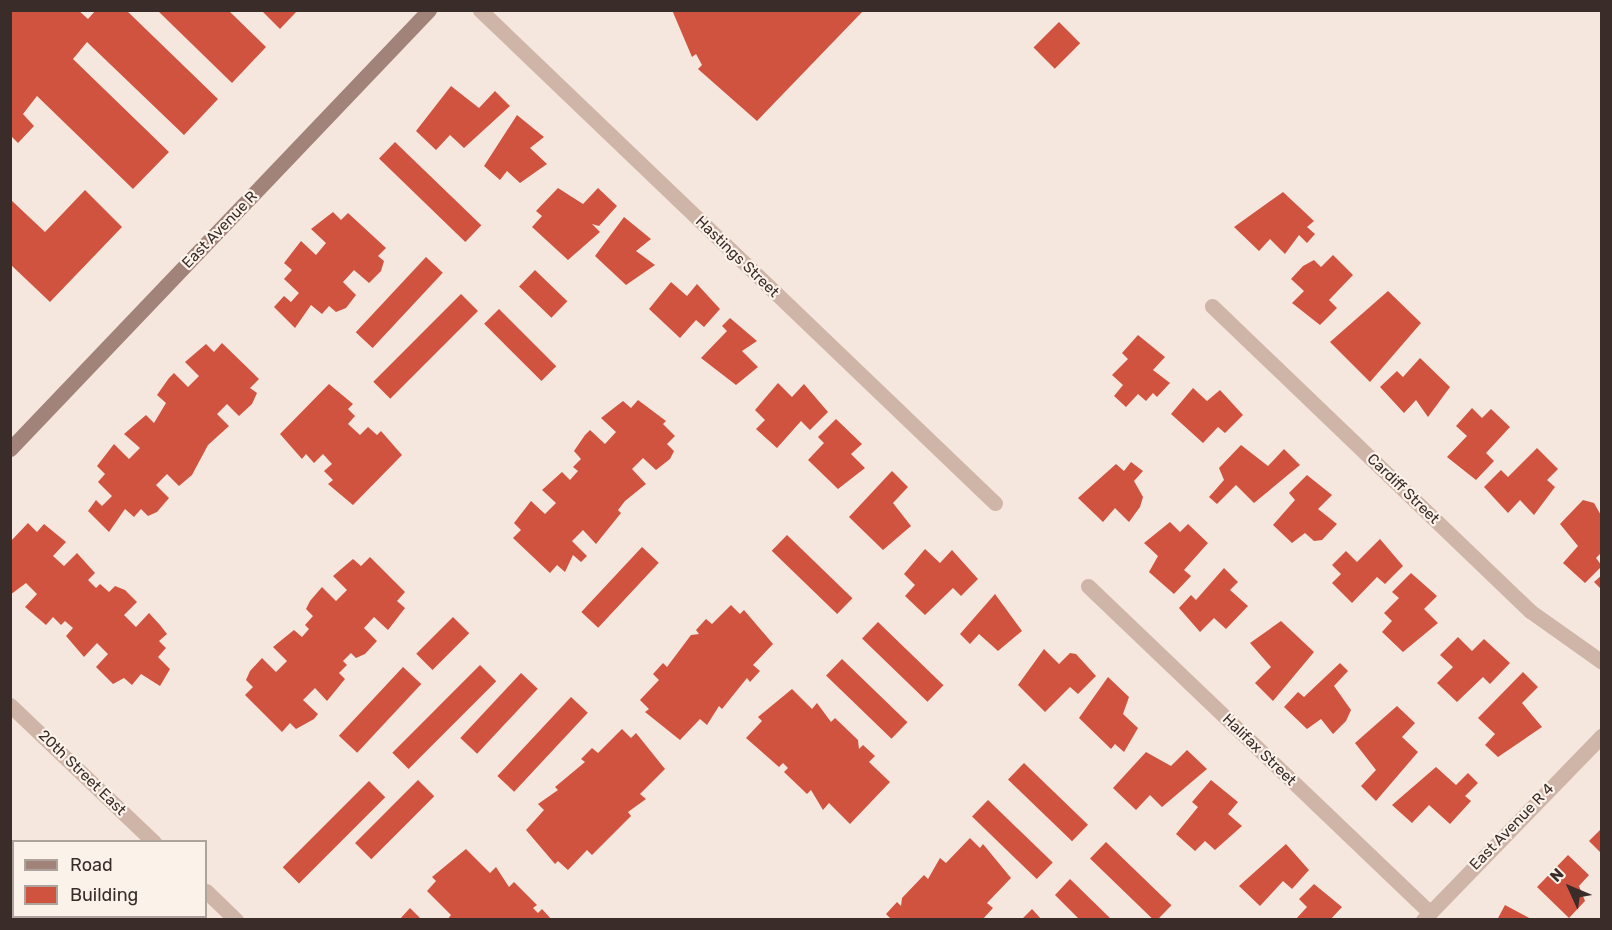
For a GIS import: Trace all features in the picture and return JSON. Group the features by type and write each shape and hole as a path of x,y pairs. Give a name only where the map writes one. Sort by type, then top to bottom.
{"main road":[{"name":"East Avenue R","path":"10,449 429,10"}],"street":[{"name":"Hastings Street","path":"480,10 994,503"},
{"name":"Cardiff Street","path":"1212,306 1530,610 1602,662"},
{"name":"Halifax Street","path":"1088,586 1426,916"},
{"name":"20th Street East","path":"10,705 152,840"},
{"name":"East Avenue R 4","path":"1426,916 1602,735"},
{"path":"207,892 236,920"}],"building":[{"path":"10,10 78,10 88,19 96,10 126,10 218,99 184,135 87,42 73,59 169,152 133,189 37,96 23,114 34,126 18,143 10,135"},
{"path":"157,10 228,10 266,47 232,83"},
{"path":"261,10 298,10 280,29"},
{"path":"672,10 864,10 757,121 698,69 702,65 696,54 692,57"},
{"path":"1059,22 1080,43 1055,69 1034,47"},
{"path":"451,86 479,108 495,91 510,106 464,148 450,135 436,150 416,131"},
{"path":"517,115 544,137 530,148 547,164 520,183 507,171 500,180 484,166"},
{"path":"395,142 481,225 465,242 379,159"},
{"path":"558,188 583,204 598,188 617,206 599,226 592,224 600,232 568,260 532,227 542,216 536,211"},
{"path":"85,190 122,227 50,302 10,264 10,199 45,232"},
{"path":"1283,192 1314,221 1307,227 1315,234 1307,243 1299,235 1285,254 1270,239 1259,251 1234,227"},
{"path":"333,212 341,220 348,213 386,248 378,256 384,261 381,271 369,283 354,270 343,282 356,295 346,308 336,312 329,306 322,314 311,305 295,328 274,307 284,296 291,302 299,293 284,279 292,270 284,263 301,241 316,255 326,243 311,229"},
{"path":"624,217 651,239 636,251 655,265 626,285 595,256"},
{"path":"1333,255 1353,275 1329,300 1337,308 1320,325 1292,303 1304,291 1291,279 1303,266 1314,260 1321,267"},
{"path":"426,257 443,273 373,348 356,332"},
{"path":"535,270 567,301 551,318 519,287"},
{"path":"671,282 687,296 697,284 720,309 704,327 696,320 680,338 649,309"},
{"path":"1388,291 1421,323 1370,382 1330,342"},
{"path":"461,294 478,311 390,399 373,382"},
{"path":"499,309 556,366 541,381 484,324"},
{"path":"730,318 757,341 742,351 758,367 736,385 701,358 727,331 722,326"},
{"path":"1138,335 1165,357 1153,370 1170,383 1157,397 1153,393 1146,401 1138,394 1126,407 1114,396 1123,385 1112,375 1128,359 1122,353"},
{"path":"222,343 259,379 250,388 257,393 252,404 239,416 227,404 217,414 229,426 208,445 192,475 179,486 167,474 156,485 169,498 157,512 148,516 141,509 134,517 125,509 109,532 88,511 96,500 102,506 112,496 98,482 105,474 97,466 114,444 129,459 140,448 124,434 146,415 154,423 166,403 157,395 169,378 174,373 188,387 199,376 185,362 206,344 214,352"},
{"path":"1420,358 1450,387 1428,417 1416,400 1404,413 1380,387 1397,371 1403,377"},
{"path":"778,383 792,397 804,384 828,412 810,430 801,421 777,448 756,429 765,420 755,410"},
{"path":"329,384 353,404 348,409 355,416 348,424 360,435 368,427 377,435 381,431 402,455 353,505 328,484 333,480 324,471 332,464 323,454 314,463 306,454 302,459 280,434"},
{"path":"1193,388 1207,401 1220,390 1243,415 1225,433 1218,427 1203,443 1171,414"},
{"path":"638,400 666,421 663,424 675,436 667,444 674,451 670,459 656,470 643,458 632,469 646,484 625,501 618,510 621,513 596,544 583,530 572,541 587,556 581,562 573,555 565,572 557,565 550,573 513,538 521,530 514,523 531,501 545,514 556,503 542,490 562,472 570,480 578,471 573,467 581,459 574,451 585,435 590,430 605,444 616,432 601,418 623,401 631,408"},
{"path":"1472,408 1482,418 1491,409 1510,427 1486,453 1494,461 1476,480 1447,457 1467,436 1456,426"},
{"path":"836,419 862,444 851,454 865,468 838,489 808,460 824,443 818,437"},
{"path":"1241,445 1268,466 1284,449 1300,465 1254,503 1236,485 1217,504 1209,497 1224,480 1219,468"},
{"path":"1537,448 1558,469 1547,480 1555,487 1534,515 1520,500 1508,513 1484,487 1501,470 1508,477"},
{"path":"1131,462 1143,471 1134,481 1143,497 1140,507 1129,522 1115,508 1103,522 1078,498 1116,464 1124,471"},
{"path":"892,471 908,487 893,503 911,526 883,550 849,517"},
{"path":"1307,475 1332,495 1318,509 1337,524 1322,540 1314,541 1305,533 1292,543 1273,525 1295,500 1289,493"},
{"path":"1583,500 1594,503 1602,517 1602,552 1596,558 1602,566 1585,583 1563,563 1578,546 1560,524"},
{"path":"1170,522 1180,532 1188,524 1208,543 1184,570 1191,576 1174,594 1149,572 1158,556 1144,543"},
{"path":"28,523 37,532 44,524 66,542 53,556 64,566 77,553 95,573 88,580 96,588 100,584 109,592 115,586 125,590 137,602 124,615 136,627 149,613 160,625 167,634 159,641 166,648 158,657 170,669 160,686 141,674 132,685 124,678 113,684 96,667 108,654 97,643 84,657 66,636 73,628 65,621 61,625 53,617 46,625 25,607 37,594 26,583 10,595 10,542"},
{"path":"787,535 852,598 837,614 772,551"},
{"path":"1380,539 1403,566 1385,584 1377,577 1352,603 1332,583 1341,574 1332,565 1346,551 1357,562"},
{"path":"642,547 659,563 598,628 581,612"},
{"path":"925,549 940,563 952,550 978,579 961,596 953,588 925,615 905,596 915,585 904,574"},
{"path":"370,557 405,592 397,601 405,608 388,630 374,617 364,628 377,641 365,654 356,658 351,653 343,661 347,665 339,673 345,679 327,701 315,688 303,700 318,714 314,719 296,729 290,723 282,732 245,695 253,687 246,680 250,671 262,658 276,672 287,661 273,647 294,630 302,637 309,629 305,625 313,616 306,609 310,601 322,587 336,601 347,590 333,576 353,559 361,566"},
{"path":"1224,568 1238,582 1230,590 1248,606 1226,629 1214,618 1200,632 1179,608 1191,595 1196,600"},
{"path":"1411,573 1437,596 1424,609 1438,623 1403,652 1382,632 1392,621 1384,613 1399,598 1392,592"},
{"path":"1602,575 1602,590 1594,582"},
{"path":"995,594 1022,631 998,651 979,634 970,644 960,634"},
{"path":"731,605 740,614 744,610 773,644 753,665 760,671 750,682 747,678 722,709 719,706 707,725 700,719 680,740 645,712 649,709 640,700 659,680 653,674 663,663 667,667 691,635 699,634 696,630 706,619 712,624"},
{"path":"453,617 469,633 432,670 416,654"},
{"path":"1281,621 1314,652 1273,701 1255,683 1271,667 1250,643"},
{"path":"878,622 943,685 927,702 862,639"},
{"path":"1458,637 1472,651 1484,639 1510,663 1490,684 1483,677 1457,702 1437,683 1453,667 1440,655"},
{"path":"1044,649 1059,664 1070,653 1076,654 1096,676 1078,694 1070,687 1045,712 1018,685"},
{"path":"842,659 907,722 891,739 826,676"},
{"path":"1340,663 1348,671 1334,686 1351,710 1346,721 1333,734 1321,719 1307,729 1284,707 1298,692 1304,697"},
{"path":"480,665 496,681 409,769 392,753"},
{"path":"403,667 421,684 357,753 339,736"},
{"path":"1523,672 1538,687 1522,703 1542,727 1498,757 1485,745 1495,734 1478,718"},
{"path":"521,673 538,689 477,754 460,738"},
{"path":"1108,677 1129,697 1123,714 1138,728 1124,752 1115,744 1111,749 1079,718"},
{"path":"792,689 812,709 817,703 831,722 835,718 858,740 859,749 863,745 875,756 869,762 890,782 850,824 829,803 823,810 811,790 807,794 784,772 788,768 783,763 779,767 746,738 762,721 758,717"},
{"path":"571,697 588,713 514,792 497,776"},
{"path":"1397,706 1415,723 1402,737 1418,752 1376,801 1361,786 1376,770 1355,743"},
{"path":"622,729 631,738 636,733 665,769 640,794 646,799 628,812 631,816 592,855 587,850 568,870 558,861 555,864 526,830 544,810 538,804 558,790 555,787 585,762 581,759 592,748 598,753"},
{"path":"1187,750 1207,769 1162,807 1150,795 1136,810 1113,788 1146,752 1171,766"},
{"path":"1024,763 1088,825 1072,841 1008,780"},
{"path":"1436,767 1456,785 1468,773 1478,783 1465,796 1471,801 1450,824 1429,805 1412,823 1392,805"},
{"path":"418,780 434,796 371,859 355,843"},
{"path":"1211,780 1238,802 1228,814 1242,826 1215,850 1205,841 1195,851 1176,834 1198,807 1192,802"},
{"path":"369,781 385,797 299,884 283,867"},
{"path":"988,800 1053,863 1037,879 972,817"},
{"path":"1602,828 1602,854 1589,841"},
{"path":"970,838 980,848 983,844 1011,878 987,903 993,908 982,920 892,920 886,914 897,902 901,906 902,898 924,875 928,879 940,858 946,863"},
{"path":"1106,842 1171,905 1157,920 1154,920 1090,859"},
{"path":"1286,844 1309,870 1292,889 1283,881 1260,906 1239,886"},
{"path":"466,849 490,873 496,867 509,887 514,882 537,905 533,908 538,913 542,909 552,920 447,920 451,915 427,891 436,881 432,877"},
{"path":"1568,855 1589,875 1579,886 1585,901 1569,918 1537,887"},
{"path":"1070,879 1112,920 1080,920 1055,895"},
{"path":"1314,884 1342,907 1330,920 1295,920 1307,907 1299,899"},
{"path":"1505,905 1533,920 1497,920"},
{"path":"410,908 422,920 399,920"},
{"path":"1032,909 1042,920 1015,920 1023,918"}]}
